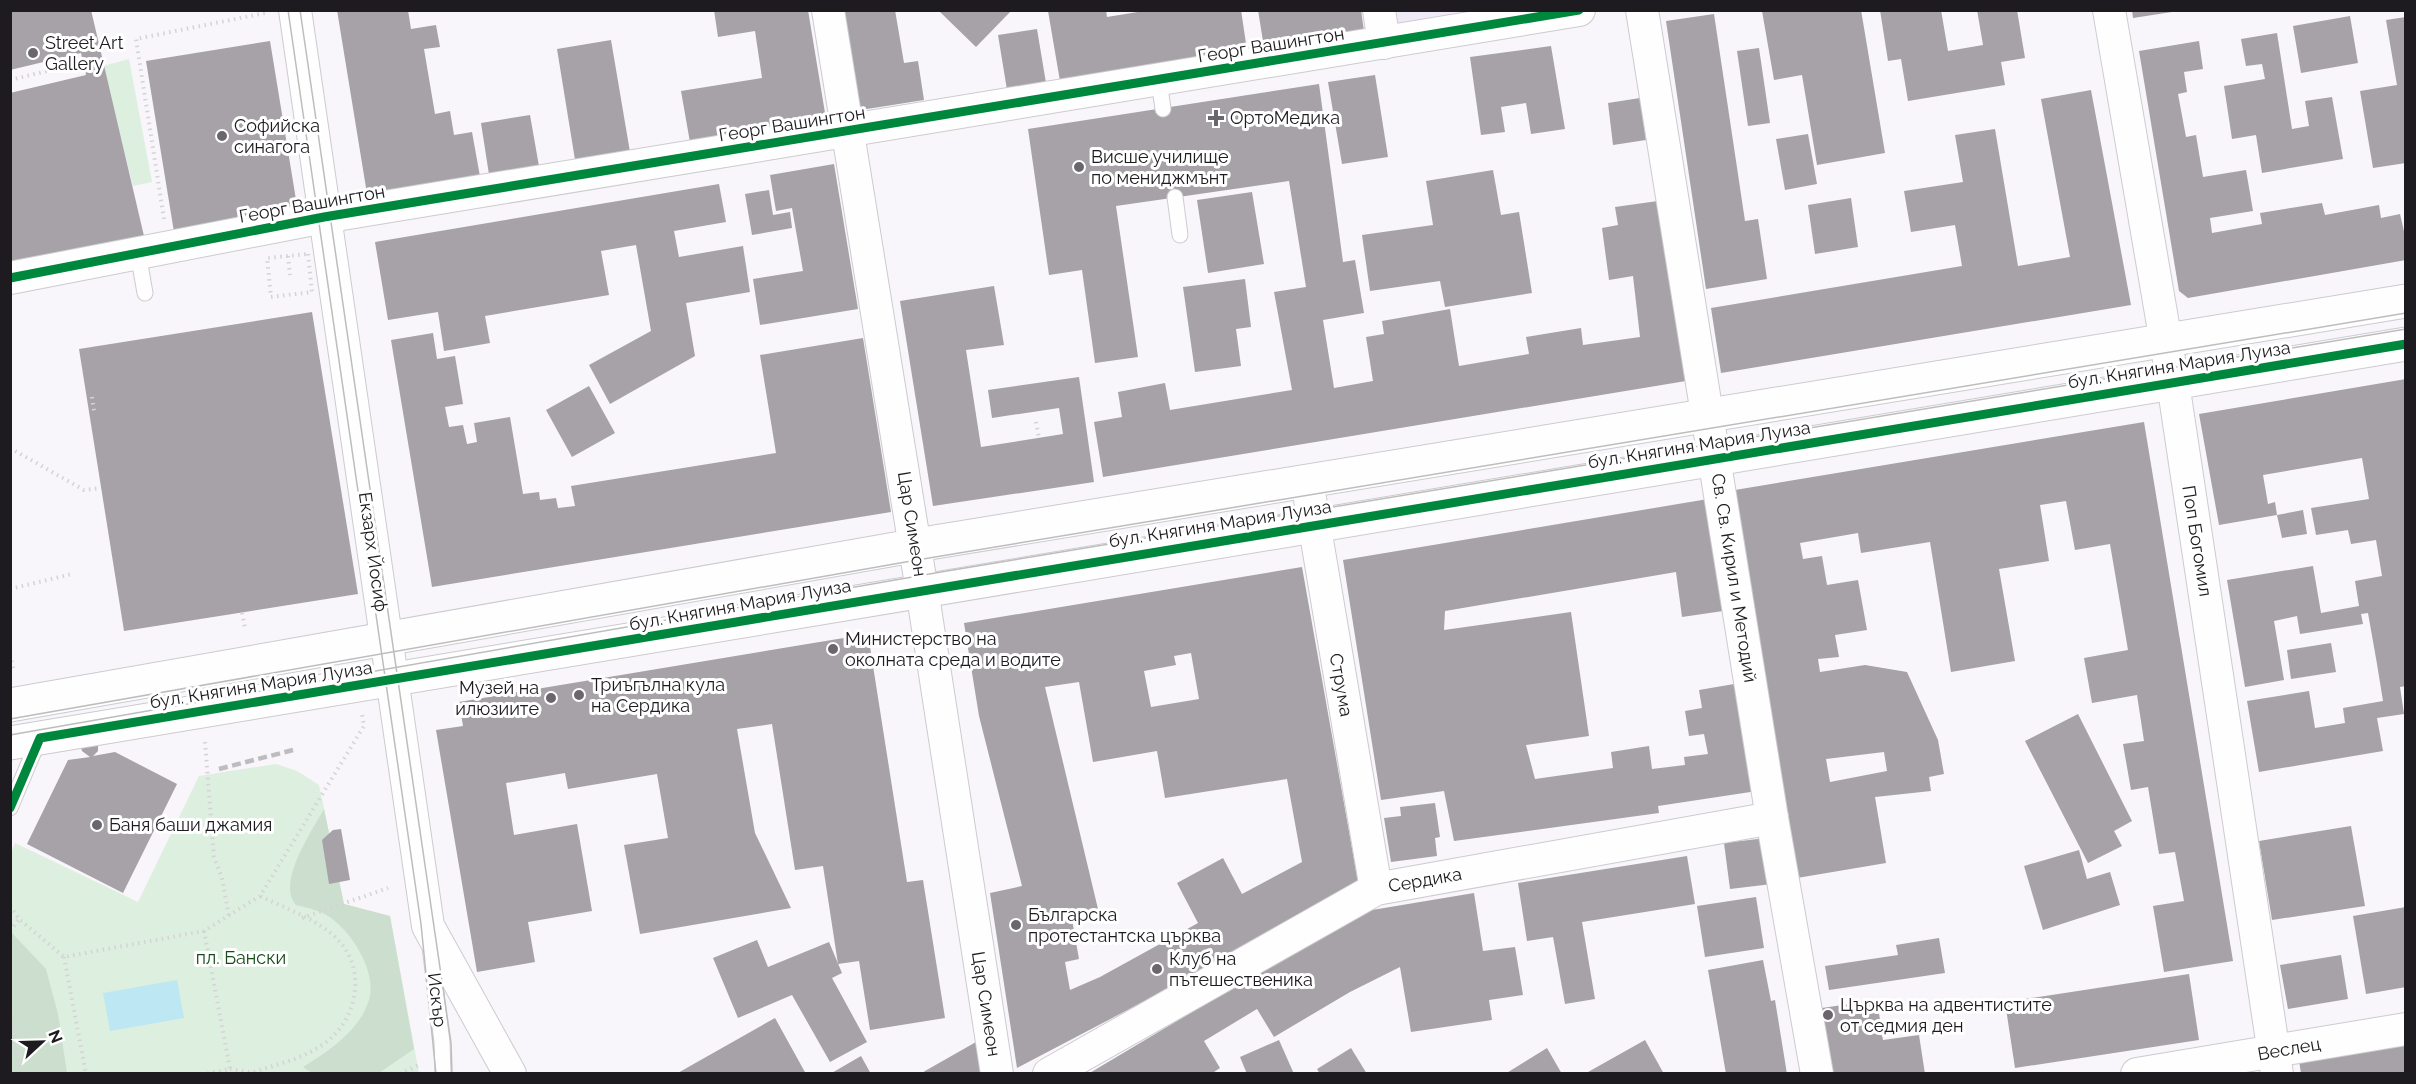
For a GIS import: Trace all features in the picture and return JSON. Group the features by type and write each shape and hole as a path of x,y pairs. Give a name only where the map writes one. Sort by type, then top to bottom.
{"main road":[{"name":"бул. Княгиня Мария Луиза","path":"10,705 915,546 2406,301"},
{"name":"бул. Княгиня Мария Луиза","path":"25,740 2406,344"}],"street":[{"name":"Екзарх Йосиф","path":"295,10 428,926 510,1074"},
{"name":"Цар Симеон","path":"828,10 915,546 997,1074"},
{"path":"1379,10 1384,43"},
{"name":"Георг Вашингтон","path":"10,278 324,217 848,131 1161,95 1384,43 1579,10"},
{"name":"Св. Св. Кирил и Методий","path":"1642,10 1772,818 1816,1074"},
{"name":"Поп Богомил","path":"2109,10 2173,383 2276,1063"},
{"name":"Струма","path":"1307,481 1376,889"},
{"name":"Сердика","path":"1049,1074 1376,889 1772,818"},
{"name":"Веслец","path":"2137,1074 2276,1063 2406,1029"}],"lane":[{"path":"1175,197 1180,235"},
{"path":"138,253 145,293"},
{"path":"10,808 25,740"},
{"name":"Искър","path":"428,926 442,1042 443,1074"}],"path":[{"path":"165,222 136,39 264,13"},
{"path":"10,80 76,64"},
{"path":"308,254 312,292 271,297 267,258 288,256 308,254"},
{"path":"288,256 290,275"},
{"path":"92,397 94,411"},
{"path":"1036,422 1039,438"},
{"path":"10,448 84,490 101,488"},
{"path":"10,589 72,574"},
{"path":"242,613 245,628"},
{"path":"10,655 15,673"},
{"path":"64,957 204,931 260,896 364,726 362,710"},
{"path":"204,735 214,857 222,878 229,916"},
{"path":"302,918 388,888"},
{"path":"205,1074 230,1069 256,1073 309,1053 325,1044 346,1020 353,1004 357,987 348,954 337,938 260,896"},
{"path":"10,906 19,919 64,957 86,1074"},
{"path":"10,931 19,919"},
{"path":"204,931 230,1069"},
{"path":"10,1012 20,1074"},
{"path":"400,1074 425,1063"}],"shaded area":[{"path":"1392,10 1494,11 1394,27"}],"green space":[{"path":"129,59 152,182 133,186 103,66"},
{"name":"пл. Бански","path":"276,764 297,771 319,785 344,904 390,916 419,1073 11,1074 10,855 15,843 138,902 199,776"},
{"path":"324,809 344,904 390,916 414,1049 379,1073 312,1073 303,1067 332,1048 350,1032 368,1003 370,992 367,968 348,934 327,915 296,905 291,895 290,884 298,857"},
{"path":"11,932 46,969 58,1014 67,1073 11,1073"}],"water":[{"path":"177,980 184,1018 110,1031 103,993"}],"building":[{"path":"10,10 91,10 144,236 10,261 10,93 86,75 81,53 10,70"},
{"path":"337,10 408,10 411,29 436,25 440,47 424,49 435,114 450,111 454,135 472,132 481,182 368,200"},
{"path":"714,10 808,10 827,125 691,148 681,91 762,78 755,31 718,37"},
{"path":"831,10 895,10 904,63 918,61 924,100 848,112"},
{"path":"938,10 1012,10 976,47"},
{"path":"1106,10 1107,17 1150,10 1241,10 1248,57 1061,87 1048,11"},
{"path":"1258,10 1361,10 1365,38 1265,54"},
{"path":"1861,10 1885,153 1817,165 1802,75 1774,80 1762,11"},
{"path":"1880,10 1941,10 1948,51 1983,45 1977,10 2017,10 2025,58 2001,62 2005,85 1908,101 1901,59 1888,61"},
{"path":"2132,10 2172,10 2172,12 2133,18"},
{"path":"1714,14 1745,221 1758,219 1767,279 1706,289 1666,21"},
{"path":"2350,16 2358,63 2301,73 2293,26"},
{"path":"2406,17 2406,163 2373,168 2360,91 2397,85 2386,20"},
{"path":"1037,29 1047,89 1008,96 998,35"},
{"path":"2277,33 2292,129 2309,126 2305,101 2332,97 2343,159 2262,173 2256,135 2232,139 2224,86 2265,79 2262,64 2246,66 2241,39"},
{"path":"611,40 631,158 576,166 557,49"},
{"name":"Софийска синагога","path":"270,41 298,212 174,232 146,61"},
{"path":"2199,41 2203,69 2184,72 2187,92 2178,94 2186,137 2196,135 2203,177 2246,170 2253,211 2210,218 2212,233 2262,224 2260,213 2322,203 2325,215 2379,205 2381,218 2400,214 2406,240 2406,260 2188,298 2179,291 2139,51"},
{"path":"1551,46 1565,129 1531,134 1526,103 1501,107 1505,132 1481,135 1470,57"},
{"path":"1759,48 1770,123 1748,126 1737,51"},
{"path":"1375,75 1388,157 1342,164 1328,82"},
{"path":"1319,84 1343,262 1355,260 1364,313 1323,320 1334,388 1373,381 1366,337 1384,334 1382,321 1450,309 1459,366 1529,354 1526,337 1581,328 1583,345 1640,337 1633,276 1609,280 1602,228 1618,225 1615,207 1665,200 1692,380 1103,477 1094,422 1122,417 1118,392 1165,383 1170,410 1292,390 1274,292 1306,287 1289,181 1116,206 1138,357 1095,363 1082,270 1049,275 1028,129"},
{"path":"2091,90 2131,305 1721,373 1711,308 1962,266 1955,225 1911,232 1904,191 1963,182 1955,135 1995,129 2018,266 2070,257 2041,99"},
{"path":"1640,98 1646,140 1613,145 1608,103"},
{"path":"530,115 540,172 490,181 481,123"},
{"path":"1808,134 1817,184 1785,190 1776,139"},
{"path":"834,164 858,309 760,325 753,279 803,271 792,208 776,211 770,175"},
{"path":"1493,170 1501,215 1519,212 1532,293 1445,307 1440,281 1370,291 1362,235 1433,225 1426,181"},
{"path":"719,184 726,222 674,231 679,257 743,246 750,292 686,303 695,356 610,404 589,365 651,331 636,245 601,251 609,295 485,316 490,343 444,351 438,312 388,320 375,242"},
{"path":"769,190 773,215 790,212 792,228 752,235 745,194"},
{"path":"1252,192 1264,264 1208,273 1197,200"},
{"path":"1851,198 1858,247 1815,254 1808,205"},
{"path":"1245,279 1251,327 1236,329 1241,366 1195,372 1183,287"},
{"path":"994,286 1004,345 966,350 981,447 1063,434 1059,408 992,418 988,390 1079,377 1094,482 933,506 900,301"},
{"path":"312,312 358,594 124,631 79,349"},
{"path":"433,333 437,359 455,356 463,404 445,407 449,427 463,425 467,444 477,442 474,423 510,417 523,494 539,492 540,500 556,498 558,508 575,506 571,486 776,453 760,355 863,338 891,512 432,587 391,340"},
{"path":"2406,379 2406,686 2400,687 2404,714 2377,718 2383,751 2259,772 2247,701 2309,691 2315,728 2345,723 2343,708 2383,701 2377,664 2368,613 2361,614 2363,624 2300,634 2297,616 2274,621 2284,680 2245,687 2227,580 2313,566 2321,613 2359,606 2355,581 2382,576 2376,540 2351,544 2348,530 2316,535 2311,508 2369,499 2362,458 2263,475 2268,504 2275,502 2277,515 2219,525 2199,414"},
{"path":"589,386 615,433 572,457 546,410"},
{"path":"2144,422 2233,961 2164,972 2153,906 2184,901 2175,852 2159,854 2148,787 2131,790 2123,744 2144,741 2137,695 2092,703 2084,658 2128,650 2110,544 2075,550 2066,501 2040,505 2049,561 1999,569 2015,661 1951,672 1930,542 1861,553 1858,533 1800,543 1803,559 1822,556 1827,585 1858,580 1867,630 1835,635 1839,657 1818,659 1820,672 1865,665 1907,672 1938,740 1944,774 1929,777 1931,791 1875,797 1886,863 1797,878 1735,490","holes":["1884,752 1887,771 1830,782 1826,759"]},
{"path":"1714,498 1730,610 1682,617 1676,572 1445,611 1444,630 1571,612 1589,736 1526,745 1535,779 1613,768 1611,752 1649,746 1652,769 1685,765 1684,757 1708,754 1704,734 1689,736 1685,711 1702,708 1699,690 1740,683 1757,791 1658,806 1659,813 1454,841 1444,791 1381,800 1343,560"},
{"path":"2303,510 2307,534 2282,538 2277,515"},
{"path":"1302,567 1358,882 1196,974 1017,1068 990,893 1022,886 979,716 964,623","holes":["1191,653 1199,699 1151,707 1144,671 1176,665 1174,656","1079,682 1093,762 1157,751 1165,798 1287,779 1302,862 1242,894 1223,858 1177,883 1198,923 1100,977 1070,990 1065,962 1079,959 1071,914 1098,909 1045,687"]},
{"path":"868,634 907,882 923,880 945,1018 870,1030 859,961 838,964 823,866 795,870 772,724 737,729 755,833 791,908 640,934 624,845 668,838 657,774 568,789 565,773 506,783 514,835 577,824 592,911 528,922 535,962 477,972 436,730 463,726 459,702"},
{"path":"2331,643 2336,672 2291,679 2287,650"},
{"path":"2078,714 2132,821 2114,831 2122,846 2088,863 2025,741"},
{"name":"Баня баши джамия","path":"98,745 98,751 93,756 115,752 177,784 123,893 27,844 68,760 90,757 81,748"},
{"path":"1435,803 1440,837 1435,838 1437,856 1391,862 1384,818 1401,816 1400,807"},
{"path":"2351,826 2365,906 2272,920 2259,841"},
{"path":"341,829 350,880 329,884 322,840 333,830"},
{"path":"1766,838 1772,884 1730,889 1724,843"},
{"path":"2079,850 2087,879 2110,872 2120,905 2043,930 2024,866"},
{"path":"1687,856 1695,904 1582,922 1595,999 1565,1004 1553,937 1527,941 1518,883"},
{"path":"1474,893 1483,951 1515,947 1523,995 1489,1000 1492,1020 1411,1032 1400,967 1350,992 1274,1037 1257,1009 1204,1041 1220,1068 1211,1074 1088,1074 1360,912"},
{"path":"1756,897 1764,948 1705,957 1697,906"},
{"path":"2406,907 2406,987 2366,994 2353,916"},
{"path":"1939,938 1945,973 1829,990 1825,966 1898,955 1896,945"},
{"path":"757,940 768,967 829,942 842,973 832,978 867,1042 830,1062 792,995 738,1018 713,958"},
{"path":"2341,955 2348,999 2288,1009 2280,965"},
{"path":"1763,960 1771,1001 1775,1000 1787,1074 1726,1074 1708,970"},
{"path":"2189,974 2199,1040 2015,1068 2005,1002"},
{"path":"1877,1000 1883,1040 1919,1035 1925,1074 1833,1074 1822,1008"},
{"path":"775,1018 806,1074 676,1074"},
{"path":"2406,1035 2406,1074 2301,1074 2298,1053"},
{"path":"1279,1040 1294,1074 1247,1074 1240,1057"},
{"path":"1645,1040 1664,1074 1589,1074 1588,1072"},
{"path":"976,1042 982,1074 921,1074 925,1071"},
{"path":"1351,1048 1367,1074 1320,1074 1317,1069"},
{"path":"1547,1048 1562,1074 1505,1074"},
{"path":"861,1056 871,1074 830,1074"}],"tram line":[{"path":"288,10 421,924 436,1074"},
{"path":"300,10 451,1043 452,1074"},
{"path":"10,719 917,560 2406,313"},
{"path":"10,735 941,572 2406,329"}],"railway":[{"path":"219,769 293,750"}],"cycle path":[{"path":"10,278 324,217 1579,10"},
{"path":"10,808 40,738 2406,344"}],"place":[{"name":"Street Art Gallery","path":"33,53"},
{"name":"ОртоМедика","path":"1216,118"},
{"name":"Софийска синагога","path":"222,136"},
{"name":"Висше училище по мениджмънт","path":"1079,167"},
{"name":"Министерство на околната среда и водите","path":"833,649"},
{"name":"Триъгълна кула на Сердика","path":"579,695"},
{"name":"Музей на илюзиите","path":"551,698"},
{"name":"Баня баши джамия","path":"97,825"},
{"name":"Българска протестантска църква","path":"1016,925"},
{"name":"Клуб на пътешественика","path":"1157,969"},
{"name":"Църква на адвентистите от седмия ден","path":"1828,1015"}]}
